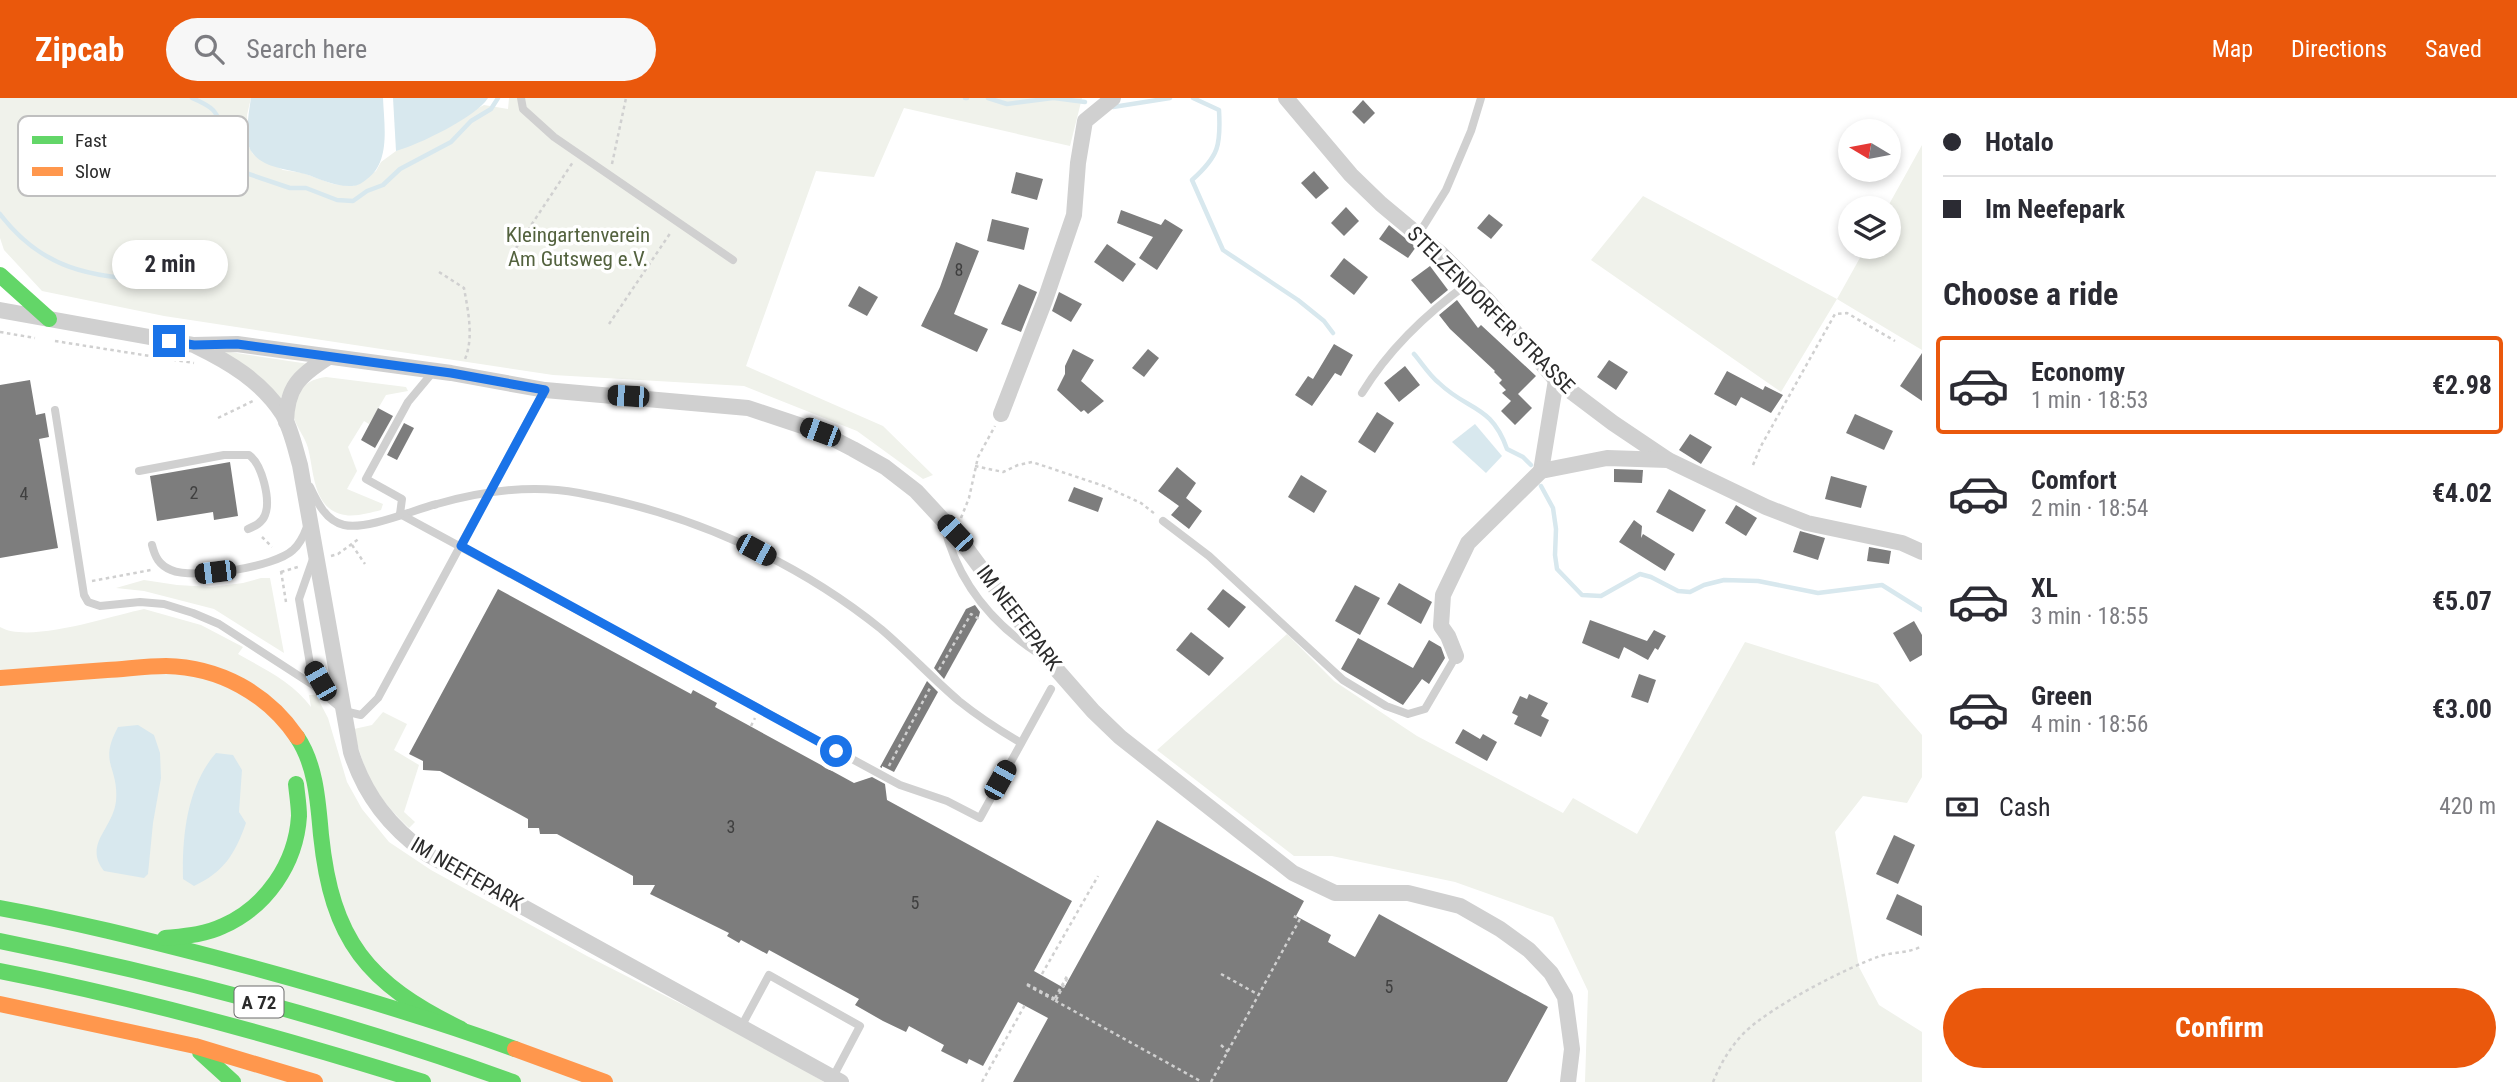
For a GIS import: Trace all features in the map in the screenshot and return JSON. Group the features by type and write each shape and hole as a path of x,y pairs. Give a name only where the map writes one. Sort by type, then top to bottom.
{"highway":[{"path":"0,275 49,319"},
{"path":"0,678 166,666 188,667 228,677 265,700 295,733 306,752 317,798 326,877 342,926 354,946 386,982 426,1013 461,1029"},
{"path":"139,938 197,936 241,917 275,887 295,844 299,820 298,795 292,771"},
{"path":"0,908 139,938 283,975 461,1029 605,1082"},
{"name":"A 72","path":"0,941 144,972 279,1007 464,1063 513,1082"},
{"name":"A 72","path":"0,971 136,1000 267,1034 423,1082"},
{"path":"0,1004 195,1046 316,1082"},
{"path":"195,1046 233,1082"}],"street":[{"path":"1001,414 1074,215 1085,121 1113,98"},
{"name":"STELZENDORFER STRASSE","path":"1286,98 1351,175 1469,282 1556,380 1613,423 1668,460 1719,486 1807,523 1902,543 1922,552"},
{"name":"IM NEEFEPARK","path":"0,310 194,345 237,344 545,390 748,408 820,432 885,467 916,491 955,533 1050,662 1093,711 1120,737 1293,873 1335,892 1408,893 1460,906 1500,929 1529,950 1551,973 1565,997 1572,1049 1568,1082"},
{"name":"IM NEEFEPARK","path":"194,345 235,367 253,381 286,422 300,465 351,752 357,773 369,795 401,835 427,854 837,1080"},
{"name":"IM NEEFEPARK","path":"286,422 288,397 292,388 312,368 327,358"},
{"path":"1541,471 1556,380"},
{"path":"1455,656 1448,636 1441,626 1443,595 1468,543 1541,471 1607,458 1668,460"}],"lane":[{"path":"521,98 523,110 554,136 733,260"},
{"path":"1418,234 1446,190 1471,131 1481,98"},
{"path":"1362,393 1391,350 1469,282"},
{"path":"400,514 402,499 366,479 408,402 433,372"},
{"path":"55,410 84,595 88,602 94,605 140,602 164,604 219,624 330,698 344,711 361,715 369,710 377,698 545,390"},
{"path":"139,471 224,455 249,455 260,465 266,510 259,524 248,529"},
{"path":"300,465 317,501 334,521 346,525 367,524 490,492 535,488 614,500 687,522 756,550 820,586 882,630 989,724 1021,743"},
{"path":"152,545 155,558 161,564 193,574 258,566 278,560 293,550 307,528 309,513"},
{"path":"400,514 900,785 947,801 980,818 1051,689"},
{"path":"943,519 948,545 957,568 994,619 1023,644 1050,662"},
{"path":"1163,521 1209,556 1342,680 1386,706 1408,714 1425,709 1455,656"},
{"path":"315,551 299,599 310,664 330,698"},
{"path":"741,1027 769,975 860,1026 837,1080"}],"path":[{"path":"609,174 626,98"},
{"path":"516,248 579,153"},
{"path":"609,324 678,221"},
{"path":"439,272 464,288 469,322 468,351 458,375"},
{"path":"1753,465 1835,314 1847,313 1895,341"},
{"path":"0,332 200,364"},
{"path":"218,418 256,400 246,393"},
{"path":"955,533 969,498 975,466 1001,414"},
{"path":"975,466 1003,472 1032,462 1104,486 1141,503 1163,521"},
{"path":"962,514 970,525"},
{"path":"263,538 270,546"},
{"path":"352,545 365,564"},
{"path":"278,560 287,604"},
{"path":"82,582 155,570 161,564"},
{"path":"883,776 971,614 987,624 994,619"},
{"path":"1042,974 1098,876"},
{"path":"1211,1082 1300,919 1291,915"},
{"path":"1713,1082 1725,1055 1745,1032 1783,1004 1882,956 1922,946"},
{"path":"1275,947 1283,951"},
{"path":"1276,963 1281,965"},
{"path":"1222,974 1259,995"},
{"path":"1067,976 1069,977 1055,1000 1067,976"},
{"path":"1258,980 1265,984"},
{"path":"1027,985 1074,1010"},
{"path":"1055,1000 1202,1082"},
{"path":"982,1082 1026,1003"},
{"path":"1240,1012 1247,1017"},
{"path":"1221,1045 1228,1052"}],"green space":[{"name":"Kleingartenverein Am Gutsweg e.V.","path":"0,98 251,98 247,116 18,116 18,196 248,196 248,145 253,154 283,170 303,173 333,184 353,186 376,171 381,162 396,151 484,105 508,109 509,98 1082,98 1070,146 904,108 874,177 816,171 746,366 883,426 933,475 923,479 857,431 744,386 553,375 164,316 42,291 4,250 0,238"},
{"path":"1922,145 1922,350 1837,299 1859,259 1901,259 1901,196 1894,196"},
{"path":"1643,196 1837,299 1781,392 1591,260"},
{"path":"217,350 309,364 295,374 280,399 258,375"},
{"path":"326,377 406,387 408,391 386,395 369,424 364,421 348,447 357,471 347,489 383,504 381,510 355,515 341,514 329,508 320,496 308,448 295,422 293,410 296,396 305,385"},
{"path":"270,578 284,653 214,609 144,591 116,588 144,580 211,587"},
{"path":"144,609 201,625 243,647 238,654 287,683 311,707 309,695 316,695 328,718 347,782 362,809 389,842 431,870 587,956 762,1045 824,1082 0,1082 0,627 13,631 49,631"},
{"path":"1287,634 1334,681 1417,736 1563,813 1573,798 1637,834 1745,642 1878,684 1922,735 1922,777 1907,803 1863,796 1835,832 1859,967 1879,1005 1922,1032 1922,1082 1585,1082 1588,991 1553,917 1455,882 1332,856 1294,856 1157,750"},
{"path":"383,712 407,724 394,750 419,765 404,812 415,822 409,828 388,806 372,783 354,729 372,725"}],"shaded area":[{"path":"251,98 383,98 385,131 380,163 375,172 363,182 346,186 262,161 249,146"},
{"path":"393,98 488,98 459,122 432,137 396,151"},
{"path":"1475,424 1502,456 1486,473 1452,442"},
{"path":"138,725 154,735 160,753 161,778 148,874 144,878 104,871 97,853 98,844 116,801 115,780 109,757 112,739 118,727"},
{"path":"216,753 233,755 242,770 239,812 246,823 227,861 213,875 194,886 183,879 185,829 198,781"}],"building":[{"path":"1363,100 1375,113 1364,124 1352,112"},
{"path":"1314,171 1329,188 1316,199 1301,183"},
{"path":"1016,172 1043,179 1037,200 1011,193"},
{"path":"1346,207 1359,221 1344,236 1331,223"},
{"path":"1121,210 1161,225 1165,219 1183,230 1157,270 1139,258 1153,237 1117,223"},
{"path":"1489,214 1503,225 1491,239 1477,228"},
{"path":"992,219 1029,228 1024,250 987,241"},
{"path":"1389,225 1416,247 1408,258 1379,239"},
{"path":"956,242 979,251 954,314 988,329 977,352 921,326 940,287"},
{"path":"1107,244 1136,264 1123,282 1094,262"},
{"path":"1344,258 1368,277 1354,295 1330,276"},
{"path":"1430,266 1448,290 1431,304 1411,280"},
{"path":"1019,284 1037,292 1021,332 1001,324"},
{"path":"859,286 878,297 867,316 848,306"},
{"path":"1059,292 1082,304 1071,322 1052,311"},
{"path":"1457,300 1478,328 1481,325 1536,376 1518,394 1532,408 1515,425 1501,411 1511,401 1502,393 1506,390 1499,383 1502,380 1439,315"},
{"path":"1334,344 1353,355 1341,376 1335,373 1312,406 1295,395 1308,376 1313,379"},
{"path":"1073,349 1094,360 1081,381 1104,401 1088,414 1084,410 1081,412 1057,390"},
{"path":"1148,349 1159,358 1144,377 1132,368"},
{"path":"1922,353 1922,401 1900,386"},
{"path":"1609,360 1628,372 1616,390 1597,377"},
{"path":"1405,366 1420,385 1399,402 1384,383"},
{"path":"1727,371 1763,390 1765,386 1783,395 1771,413 1741,397 1736,406 1714,394"},
{"path":"30,380 36,415 45,413 49,437 39,439 58,548 0,558 0,385"},
{"path":"378,408 393,416 375,448 361,440"},
{"path":"1377,412 1394,423 1375,453 1358,442"},
{"path":"1855,414 1893,431 1884,450 1846,433"},
{"path":"404,423 414,428 397,460 387,455"},
{"path":"1690,434 1712,447 1701,464 1679,450"},
{"path":"230,462 238,516 214,520 213,512 157,521 150,476"},
{"path":"1177,467 1196,483 1186,498 1202,511 1189,529 1171,515 1179,506 1158,491"},
{"path":"1614,469 1643,470 1642,483 1614,482"},
{"path":"1301,475 1327,491 1314,513 1288,497"},
{"path":"1831,476 1867,486 1861,508 1825,499"},
{"path":"1074,487 1103,498 1098,512 1068,501"},
{"path":"1669,489 1706,510 1693,532 1656,512"},
{"path":"1736,505 1757,518 1746,536 1725,523"},
{"path":"1634,520 1642,526 1641,538 1643,534 1675,554 1665,571 1619,542"},
{"path":"1800,531 1825,538 1818,560 1793,552"},
{"path":"1869,547 1891,551 1889,564 1867,561"},
{"path":"1399,583 1432,602 1421,624 1387,604"},
{"path":"1355,585 1380,598 1360,635 1335,621"},
{"path":"498,589 691,694 693,690 717,703 715,707 854,783 872,777 885,784 887,800 1072,901 1034,971 1064,988 1157,820 1304,901 1296,916 1331,935 1328,942 1355,957 1379,914 1548,1007 1507,1082 1013,1082 1048,1018 1018,1002 983,1066 969,1059 967,1064 941,1051 944,1045 909,1026 906,1032 883,1021 855,1005 859,999 769,950 767,954 741,940 739,943 727,936 729,933 650,894 655,885 633,885 633,876 557,834 540,834 539,828 528,828 528,819 440,771 423,770 423,761 409,754"},
{"path":"1223,589 1246,607 1229,628 1207,609"},
{"path":"975,605 980,612 979,616 944,679 934,668 966,609"},
{"path":"1590,620 1647,641 1654,630 1666,636 1648,660 1624,647 1619,659 1582,643"},
{"path":"1914,621 1922,635 1922,655 1910,662 1893,633"},
{"path":"1191,632 1224,658 1209,676 1176,650"},
{"path":"1358,638 1413,668 1429,640 1441,647 1445,658 1429,684 1422,679 1403,705 1341,669"},
{"path":"1639,674 1656,680 1648,703 1631,697"},
{"path":"927,681 938,692 894,772 880,767"},
{"path":"1529,694 1548,703 1541,716 1549,720 1541,737 1514,724 1518,716 1512,713 1520,696 1527,699"},
{"path":"1463,729 1480,739 1483,734 1497,742 1487,761 1455,743"},
{"path":"1894,835 1915,845 1898,884 1876,874"},
{"path":"1897,894 1922,906 1922,936 1886,919"}],"waterway":[{"path":"192,98 211,108 217,116"},
{"path":"248,174 290,188 306,188 337,200 353,201 367,191 383,185 400,169 451,142 471,121 491,109 498,98"},
{"path":"988,98 1007,104 1053,98"},
{"path":"1054,98 1085,102"},
{"path":"1113,107 1170,98"},
{"path":"1193,98 1219,110 1218,141 1213,157 1192,180 1223,250 1298,300 1324,321 1333,333"},
{"path":"0,214 16,233 33,247 69,267 109,276 155,281"},
{"path":"1414,354 1439,383 1494,424 1507,449 1523,457 1531,465"},
{"path":"1541,486 1553,508 1557,569 1582,595 1601,596 1640,574 1678,591 1690,592 1724,580 1758,581 1818,593 1882,585 1922,610"}],"traffic: fast":[{"path":"0,275 49,319"},
{"path":"297,737 312,772 326,872 334,904 345,931 378,975 428,1012 461,1029"},
{"path":"165,938 216,929 253,908 265,896 285,867 297,834 299,816 296,784"},
{"path":"0,908 251,967 403,1011 515,1049"},
{"path":"0,941 130,969 259,1002 387,1039 513,1082"},
{"path":"0,971 213,1021 423,1082"},
{"path":"200,1052 233,1082"}],"traffic: slow":[{"path":"0,678 151,666 205,671 223,677 256,695 285,721 297,737"},
{"path":"0,1004 195,1046 315,1082"},
{"path":"515,1049 605,1082"}],"route":[{"path":"169,341 194,345 237,344 451,373 545,390 461,546 836,751"}]}
